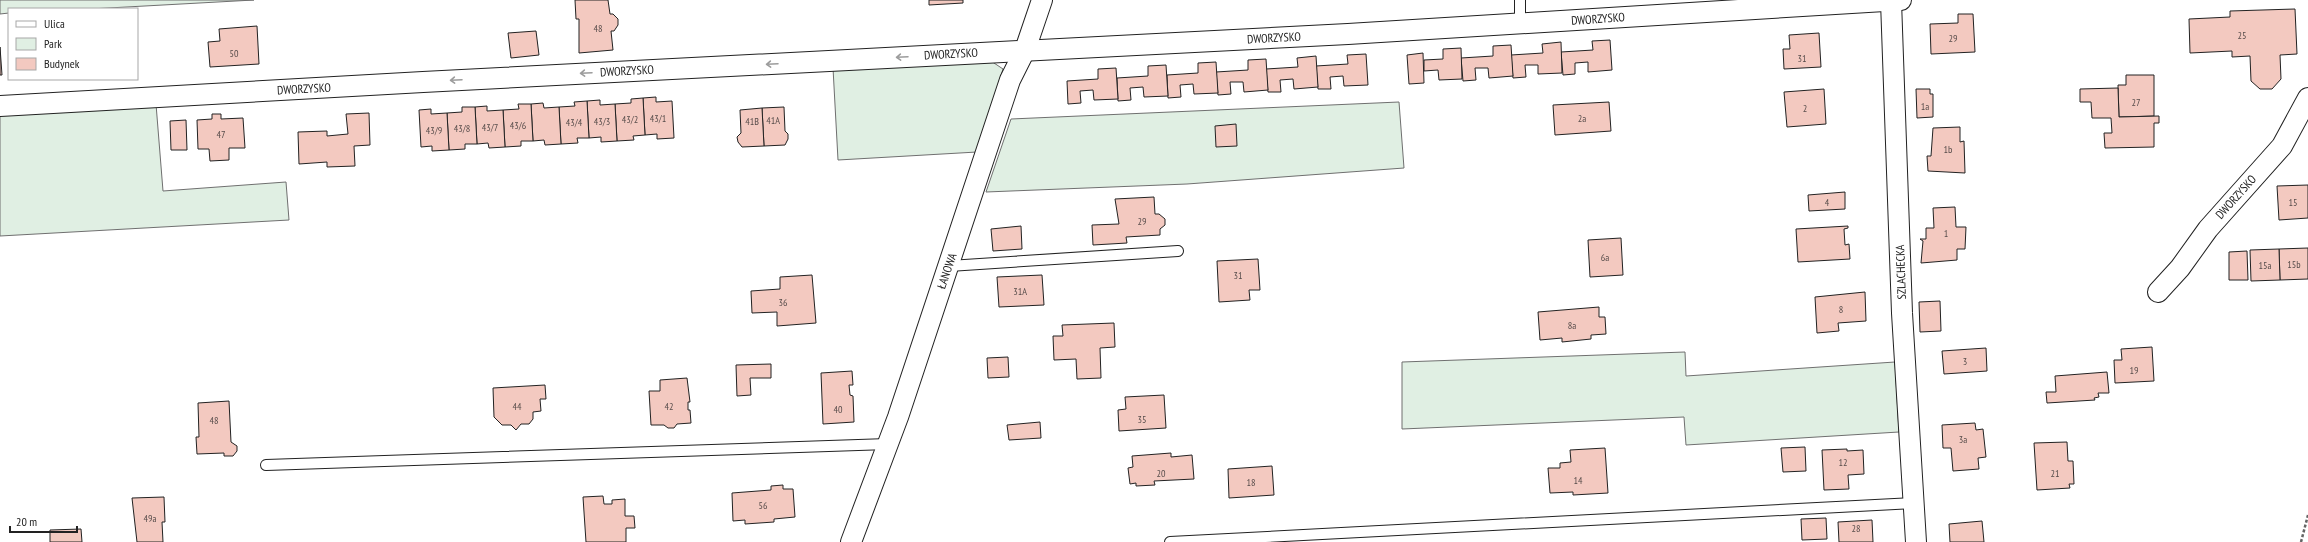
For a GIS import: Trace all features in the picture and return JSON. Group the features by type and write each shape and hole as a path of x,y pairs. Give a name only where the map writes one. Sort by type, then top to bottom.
{"street":[{"name":"ŁANOWA","path":"851,542 888,444 949,266 1010,80 1025,50 1042,0"},
{"name":"DWORZYSKO","path":"0,106 1520,24 1742,9 1896,1"},
{"name":"SZLACHECKA","path":"1896,1 1902,313 1916,542"},
{"name":"DWORZYSKO","path":"2158,292 2180,268 2208,229 2282,146 2308,98"}],"lane":[{"path":"1520,0 1520,24"},
{"path":"949,266 1178,252"},
{"path":"266,465 888,444"},
{"path":"1170,542 1914,503"}],"path":[{"path":"2300,542 2308,515"}],"green space":[{"path":"0,0 254,0 108,8 8,8 8,13 0,14"},
{"path":"991,61 1003,69 977,152 838,160 833,68"},
{"path":"1399,102 1404,168 1187,184 986,192 1011,119"},
{"path":"156,104 163,191 286,182 289,220 0,236 0,113"},
{"path":"1685,352 1686,376 1895,362 1899,432 1686,445 1684,417 1402,429 1402,362"}],"building":[{"path":"575,0 608,0 610,14 613,14 618,19 618,25 614,31 611,31 613,50 579,53 579,19 576,19"},
{"path":"929,0 963,0 963,3 929,5"},
{"path":"2295,9 2297,54 2280,55 2281,79 2272,89 2260,89 2251,81 2250,56 2232,57 2232,51 2190,53 2189,19 2230,17 2230,11"},
{"path":"1958,14 1973,14 1975,52 1931,54 1930,24 1958,23"},
{"path":"257,26 259,64 210,67 208,42 220,41 219,29"},
{"path":"536,31 539,55 511,58 508,33"},
{"path":"1819,33 1821,67 1784,69 1783,49 1790,49 1789,35"},
{"path":"1610,40 1612,70 1588,72 1588,62 1575,63 1575,74 1563,75 1561,52 1593,50 1592,41"},
{"path":"1561,42 1562,73 1538,74 1538,65 1525,65 1526,77 1513,78 1511,55 1543,53 1542,44"},
{"path":"1511,45 1513,76 1489,78 1488,68 1475,68 1476,80 1463,81 1461,58 1493,56 1493,46"},
{"path":"0,47 2,75 0,75"},
{"path":"1461,48 1462,79 1439,80 1438,70 1424,71 1424,60 1443,59 1443,49"},
{"path":"1423,53 1424,83 1409,84 1407,55"},
{"path":"1366,54 1368,85 1344,86 1343,76 1330,77 1331,89 1318,89 1316,66 1348,64 1347,55"},
{"path":"1316,56 1318,87 1294,89 1293,79 1280,80 1281,92 1268,92 1266,69 1298,67 1297,58"},
{"path":"1266,59 1268,90 1244,92 1243,82 1230,82 1231,94 1218,95 1216,72 1248,70 1248,60"},
{"path":"1216,62 1218,93 1194,94 1193,84 1180,85 1181,97 1168,98 1167,75 1198,73 1198,63"},
{"path":"1166,65 1168,96 1144,97 1143,87 1130,88 1131,100 1118,101 1117,78 1148,76 1148,66"},
{"path":"1116,68 1118,99 1094,100 1093,90 1080,91 1081,103 1068,104 1067,81 1098,79 1098,69"},
{"path":"2126,75 2154,75 2154,116 2119,117 2118,85 2126,85"},
{"path":"2118,88 2119,117 2159,116 2159,123 2154,123 2154,147 2105,148 2104,133 2112,133 2111,118 2092,118 2091,102 2080,102 2080,89"},
{"path":"1824,89 1826,124 1787,127 1784,92"},
{"path":"1916,89 1930,89 1930,94 1933,94 1933,117 1917,118"},
{"path":"656,97 656,102 672,101 674,138 657,139 657,134 645,135 643,98"},
{"path":"643,98 645,135 633,136 634,140 617,141 615,104 631,103 631,99"},
{"path":"600,100 600,105 615,104 617,141 601,142 601,137 589,138 587,101"},
{"path":"587,101 589,138 577,138 578,143 561,144 559,107 575,106 574,102"},
{"path":"1609,102 1611,131 1555,135 1553,105"},
{"path":"543,103 544,108 559,107 561,144 545,145 544,140 533,141 531,104"},
{"path":"518,104 531,104 533,141 521,141 521,146 505,147 503,110 519,109"},
{"path":"487,106 487,111 503,110 505,147 489,148 488,143 477,144 475,107"},
{"path":"462,107 475,107 477,144 465,144 465,149 449,150 447,113 462,112"},
{"path":"784,107 785,131 788,134 788,139 785,145 764,146 762,108"},
{"path":"762,108 764,146 742,147 738,142 737,137 741,133 740,110"},
{"path":"431,109 431,114 447,113 449,150 432,151 432,146 421,147 419,110"},
{"path":"369,113 370,145 354,146 355,166 327,167 327,162 299,164 298,132 327,131 327,136 348,134 346,114"},
{"path":"212,114 221,114 221,119 243,118 245,148 229,148 229,160 210,161 209,149 198,149 197,120 212,119"},
{"path":"186,120 187,150 171,150 170,121"},
{"path":"1236,124 1237,146 1216,147 1215,126"},
{"path":"1960,127 1960,142 1964,141 1965,173 1928,171 1927,156 1931,156 1933,128"},
{"path":"2308,185 2308,218 2279,220 2277,186"},
{"path":"1845,192 1845,209 1809,211 1808,195"},
{"path":"1154,197 1155,214 1159,214 1165,219 1165,225 1160,229 1160,235 1126,237 1127,243 1093,245 1092,225 1119,224 1115,199"},
{"path":"1955,207 1956,227 1966,227 1965,249 1957,249 1957,260 1921,263 1923,241 1920,239 1926,239 1926,228 1934,228 1933,208"},
{"path":"1021,226 1022,249 993,251 991,229"},
{"path":"1848,226 1848,228 1844,229 1845,245 1849,244 1850,259 1798,262 1796,229"},
{"path":"1621,238 1623,275 1590,277 1588,240"},
{"path":"2308,248 2308,279 2280,280 2279,249"},
{"path":"2279,249 2280,280 2251,281 2250,250"},
{"path":"2247,251 2248,280 2229,280 2229,252"},
{"path":"1258,259 1260,290 1249,290 1250,300 1219,302 1217,261"},
{"path":"812,275 816,323 777,326 777,312 752,313 751,291 780,289 780,277"},
{"path":"1042,275 1044,305 999,307 997,277"},
{"path":"1865,292 1866,321 1838,323 1839,331 1817,333 1815,297"},
{"path":"1940,301 1941,331 1920,332 1919,302"},
{"path":"1599,307 1599,317 1605,317 1606,334 1591,335 1591,339 1562,342 1562,338 1540,340 1538,312"},
{"path":"1114,323 1115,347 1100,348 1101,378 1077,379 1076,359 1054,360 1053,336 1063,336 1062,325"},
{"path":"2152,347 2154,381 2115,383 2114,360 2122,360 2121,349"},
{"path":"1986,348 1987,371 1944,374 1942,351"},
{"path":"1008,357 1009,377 988,378 987,358"},
{"path":"771,364 771,378 750,378 751,395 737,396 736,365"},
{"path":"852,371 853,385 849,385 850,395 853,396 854,422 823,424 821,373"},
{"path":"2107,372 2109,393 2098,393 2099,397 2094,398 2095,400 2047,403 2046,392 2056,392 2055,376"},
{"path":"687,378 690,402 688,402 688,410 690,410 691,423 677,424 674,428 668,428 664,425 651,425 649,391 660,391 660,380"},
{"path":"545,385 546,399 540,399 541,411 533,412 533,419 529,424 521,424 516,430 511,425 502,425 494,417 493,388"},
{"path":"1164,395 1166,428 1119,431 1118,410 1126,409 1125,397"},
{"path":"229,401 231,442 237,446 237,451 233,456 224,456 224,453 197,454 196,437 199,437 198,403"},
{"path":"1040,422 1041,438 1009,440 1007,425"},
{"path":"1975,423 1976,430 1983,429 1986,457 1978,458 1979,469 1953,471 1951,448 1943,448 1942,425"},
{"path":"2067,442 2068,461 2073,461 2074,484 2069,484 2070,488 2037,490 2034,443"},
{"path":"1805,447 1806,471 1783,472 1781,448"},
{"path":"1605,448 1608,493 1573,495 1573,492 1550,493 1548,468 1560,468 1560,463 1571,462 1570,450"},
{"path":"1847,449 1847,451 1863,450 1864,474 1848,475 1849,489 1824,490 1822,450"},
{"path":"1171,453 1171,457 1192,455 1194,479 1154,481 1155,485 1136,486 1136,483 1130,484 1128,468 1133,467 1132,456"},
{"path":"1272,466 1274,495 1229,498 1228,469"},
{"path":"783,485 783,489 793,489 795,517 774,519 774,522 745,524 745,520 733,521 732,493 771,490 771,486"},
{"path":"603,496 604,504 612,504 612,500 625,499 625,516 634,516 635,528 626,528 626,542 586,542 583,497"},
{"path":"164,497 165,522 162,522 163,542 137,542 132,498"},
{"path":"1826,518 1827,539 1802,540 1801,519"},
{"path":"1872,520 1873,542 1839,542 1838,522"},
{"path":"1982,521 1984,542 1950,542 1949,524"},
{"path":"81,529 82,542 50,542 50,530"}]}
